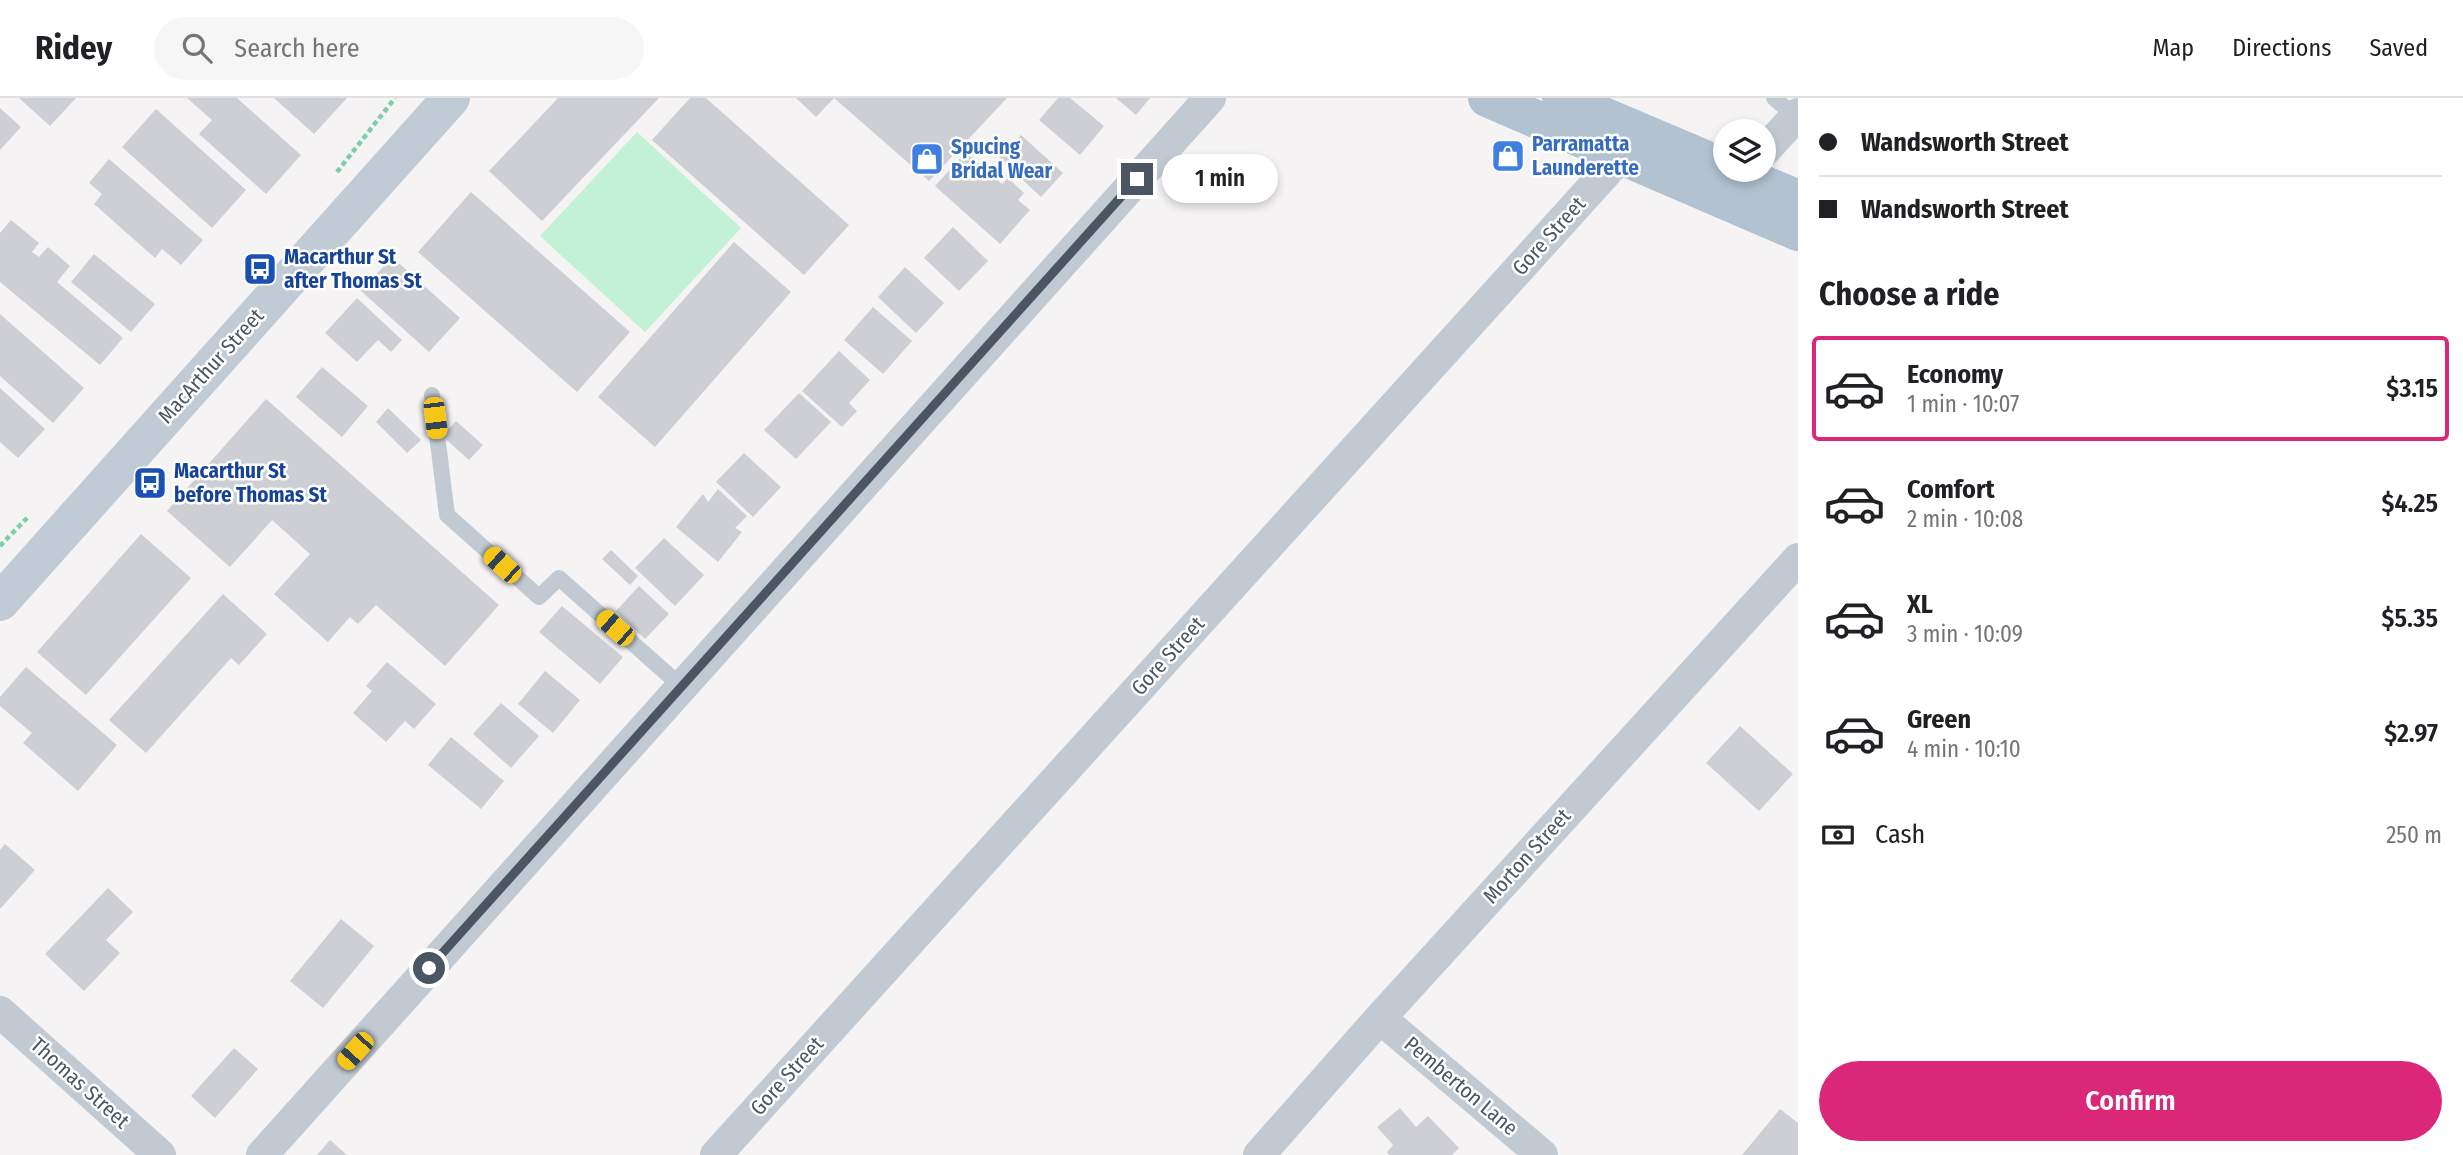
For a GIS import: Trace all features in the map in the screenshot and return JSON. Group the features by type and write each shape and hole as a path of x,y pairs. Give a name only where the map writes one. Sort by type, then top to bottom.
{"main road":[{"name":"MacArthur Street","path":"0,602 451,98"},
{"path":"1487,98 1798,232"},
{"path":"1562,98 1713,156"},
{"path":"1768,182 1798,199"}],"street":[{"path":"262,1155 1210,98"},
{"path":"1776,126 1789,110"},
{"name":"Gore Street","path":"716,1155 1621,156"},
{"name":"Morton Street","path":"1259,1155 1380,1018 1798,559"},
{"name":"Thomas Street","path":"0,1012 160,1155"},
{"name":"Pemberton Lane","path":"1380,1018 1542,1155"}],"lane":[{"path":"432,395 447,515 539,597 559,578 681,687"}],"green space":[{"path":"637,132 741,228 645,332 540,236"}],"building":[{"path":"19,98 76,98 50,126"},
{"path":"187,98 237,98 301,155 266,194 199,134 212,120"},
{"path":"274,98 347,98 314,134"},
{"path":"558,98 659,98 542,221 489,171"},
{"path":"690,98 706,98 849,225 804,275 652,140"},
{"path":"796,98 834,98 816,117"},
{"name":"Spucing Bridal Wear","path":"834,98 1007,98 929,181"},
{"path":"1058,98 1070,98 1104,126 1080,155 1039,120"},
{"path":"1116,98 1150,98 1136,115"},
{"path":"0,108 21,127 0,150"},
{"path":"156,109 246,190 212,228 122,147"},
{"path":"1021,135 1063,173 1041,197 999,158"},
{"path":"966,152 1002,184 1008,178 1024,193 1018,200 1030,210 1000,244 935,186"},
{"path":"109,159 203,240 181,265 162,249 155,258 94,204 102,194 89,183"},
{"path":"471,192 630,332 577,392 418,252"},
{"path":"11,220 39,243 32,252 39,257 48,247 70,266 57,282 123,338 100,365 0,282 0,233"},
{"path":"953,227 988,261 959,291 924,258"},
{"path":"734,242 791,292 655,447 598,397"},
{"path":"94,254 155,304 131,332 71,282"},
{"path":"392,257 460,318 429,352 361,291"},
{"path":"905,267 944,303 916,333 878,297"},
{"path":"357,298 402,340 391,352 378,340 357,362 325,333"},
{"path":"873,307 912,341 883,374 844,340"},
{"path":"0,314 84,388 53,423 0,376"},
{"path":"839,351 870,380 849,403 857,411 842,427 802,391"},
{"path":"322,367 368,406 342,437 296,397"},
{"path":"0,388 45,429 18,458 0,442"},
{"path":"799,393 831,422 796,459 764,430"},
{"path":"266,399 499,605 445,666 376,605 358,624 350,617 328,642 274,594 310,554 272,520 230,567 167,511"},
{"path":"388,408 421,440 407,453 376,422"},
{"path":"456,421 483,445 469,460 442,436"},
{"path":"744,453 781,487 753,517 716,482"},
{"path":"718,489 747,516 735,528 742,532 718,562 676,527 703,494 708,502"},
{"path":"141,534 191,578 86,695 37,652"},
{"path":"664,538 704,575 675,606 635,568"},
{"path":"611,550 638,576 630,585 602,559"},
{"path":"639,586 669,614 645,639 616,611"},
{"path":"223,594 267,634 239,665 231,658 146,753 109,720"},
{"path":"562,606 623,657 600,684 539,632"},
{"path":"387,662 436,704 414,729 405,721 386,742 353,713 372,691 366,686"},
{"path":"26,667 117,745 78,791 23,743 32,733 0,706 0,697"},
{"path":"545,671 580,700 553,733 518,704"},
{"path":"501,703 539,736 511,768 473,734"},
{"path":"1740,726 1793,774 1759,811 1706,763"},
{"path":"451,737 504,781 481,809 428,765"},
{"path":"5,844 35,870 0,909 0,850"},
{"path":"108,888 133,912 106,940 120,953 84,991 45,954"},
{"path":"341,919 374,946 323,1008 290,981"},
{"path":"234,1048 258,1069 215,1118 191,1096"},
{"path":"1400,1108 1416,1127 1428,1116 1459,1148 1452,1155 1389,1155 1387,1152 1393,1145 1377,1127"},
{"path":"1780,1109 1798,1123 1798,1155 1742,1155"},
{"path":"330,1140 347,1155 317,1155"}],"place":[{"name":"Parramatta Launderette","path":"1508,156"},
{"name":"Spucing Bridal Wear","path":"927,159"},
{"name":"Macarthur St after Thomas St","path":"260,269"},
{"name":"Macarthur St before Thomas St","path":"150,483"}],"route":[{"path":"429,968 1137,179"}]}
